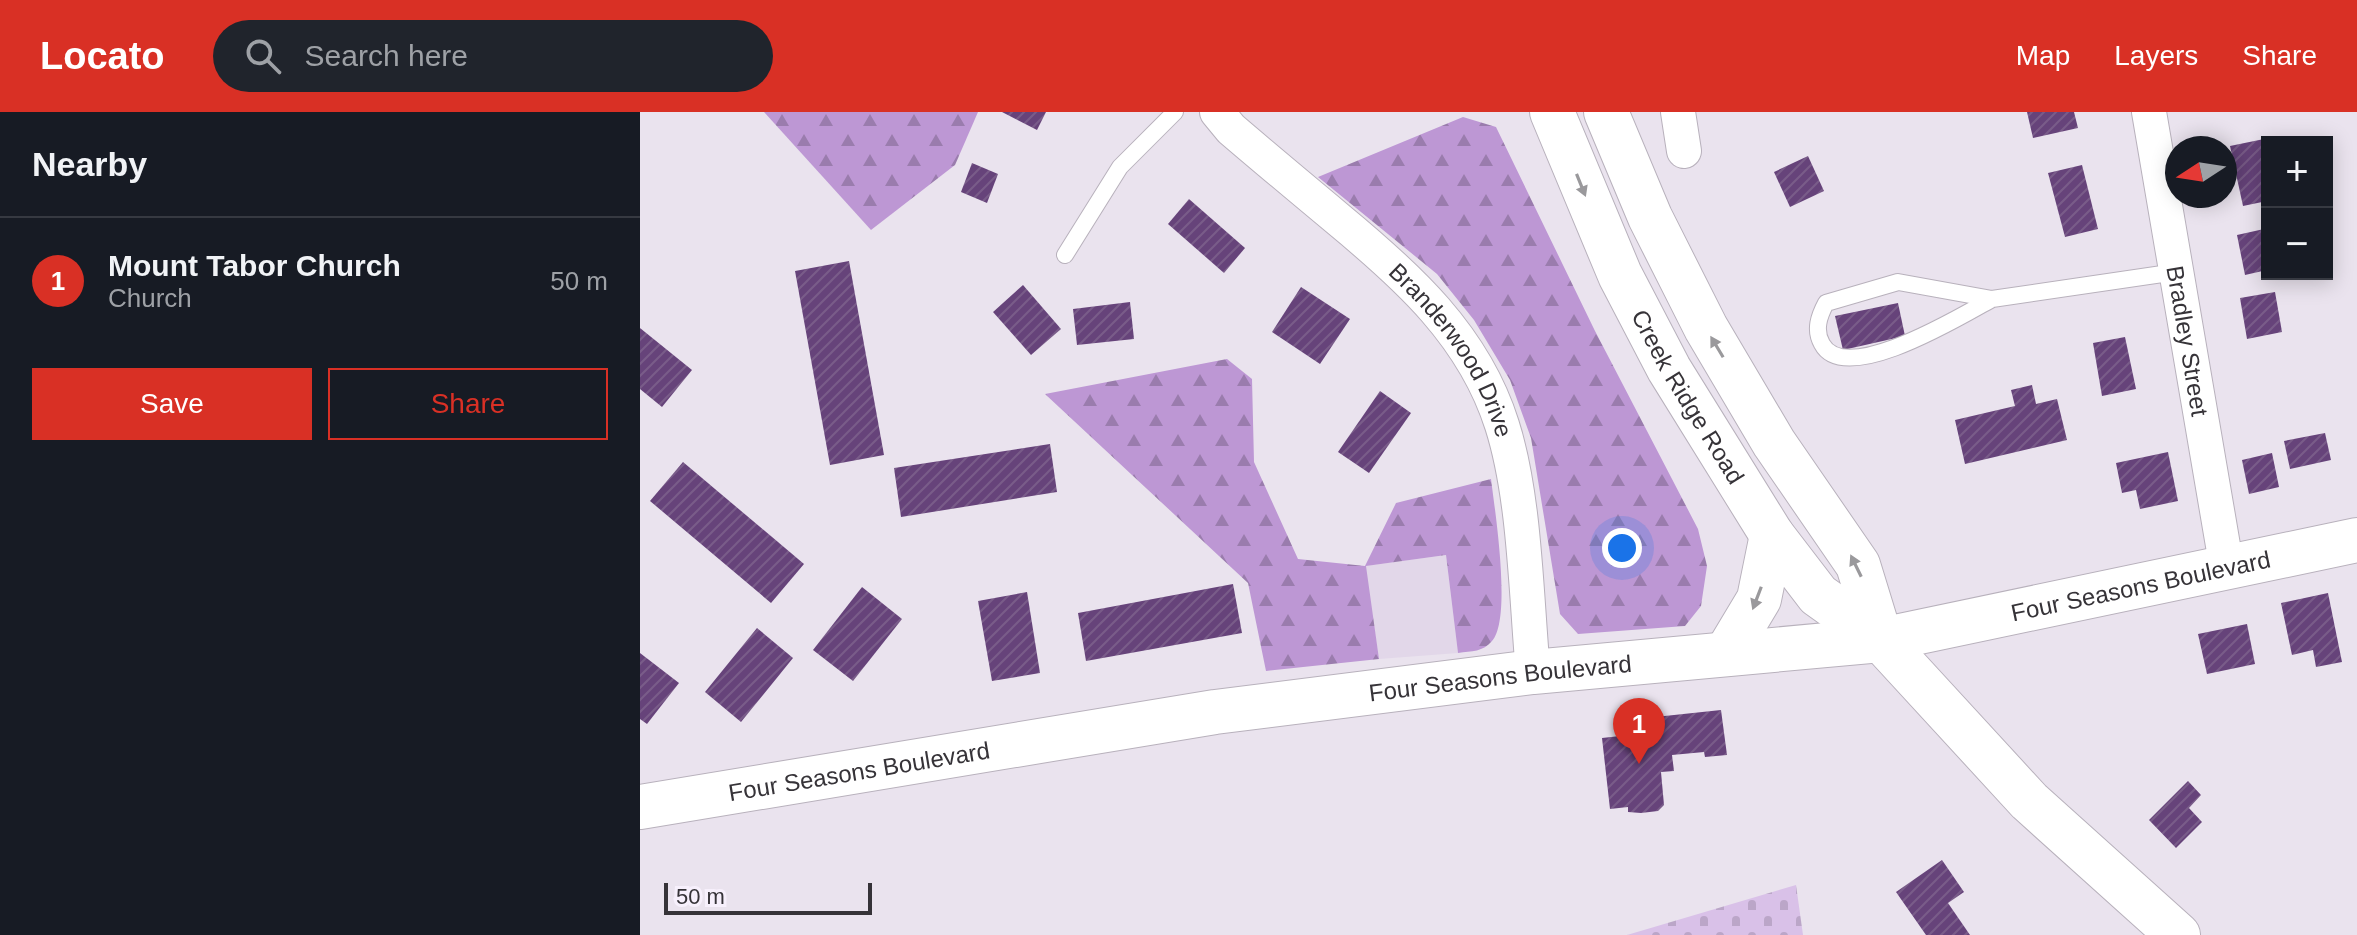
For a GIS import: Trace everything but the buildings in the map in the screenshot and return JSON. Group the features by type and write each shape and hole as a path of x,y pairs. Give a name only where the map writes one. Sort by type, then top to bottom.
{"main road":[{"name":"Creek Ridge Road","path":"1552,112 1620,275 1669,369 1772,535 1818,595 1881,640 2029,801 2178,935"},
{"name":"Creek Ridge Road","path":"1606,112 1650,217 1706,328 1774,443 1858,565 1881,640"},
{"path":"1726,654 1759,599 1772,535"},
{"name":"Four Seasons Boulevard","path":"640,807 1215,712 1533,672 1881,640 2357,540"}],"street":[{"name":"Branderwood Drive","path":"1217,112 1231,129 1409,280 1450,327 1487,386 1502,425 1512,469 1533,672"},
{"path":"1678,112 1684,151"},
{"name":"Bradley Street","path":"2149,112 2227,569"}],"lane":[{"path":"1065,255 1120,167 1175,112"},
{"path":"1992,299 1904,345 1843,360 1826,353 1818,338 1818,318 1826,303 1898,282 1992,299 2176,272"}],"shaded area":[{"path":"1446,555 1458,653 1379,659 1365,566"}],"green space":[{"path":"764,112 978,112 955,165 871,230"},
{"path":"1463,117 1496,127 1595,331 1698,529 1707,566 1701,606 1685,626 1578,634 1560,614 1531,438 1510,380 1474,320 1437,274 1318,177"},
{"path":"1227,359 1252,379 1254,462 1298,559 1365,566 1396,503 1491,479 1502,589 1498,629 1489,645 1458,653 1446,555 1366,566 1379,659 1266,671 1248,583 1045,394"},
{"path":"1796,885 1803,935 1627,935"}],"place":[{"name":"Mount Tabor Church","path":"1639,764"}]}
